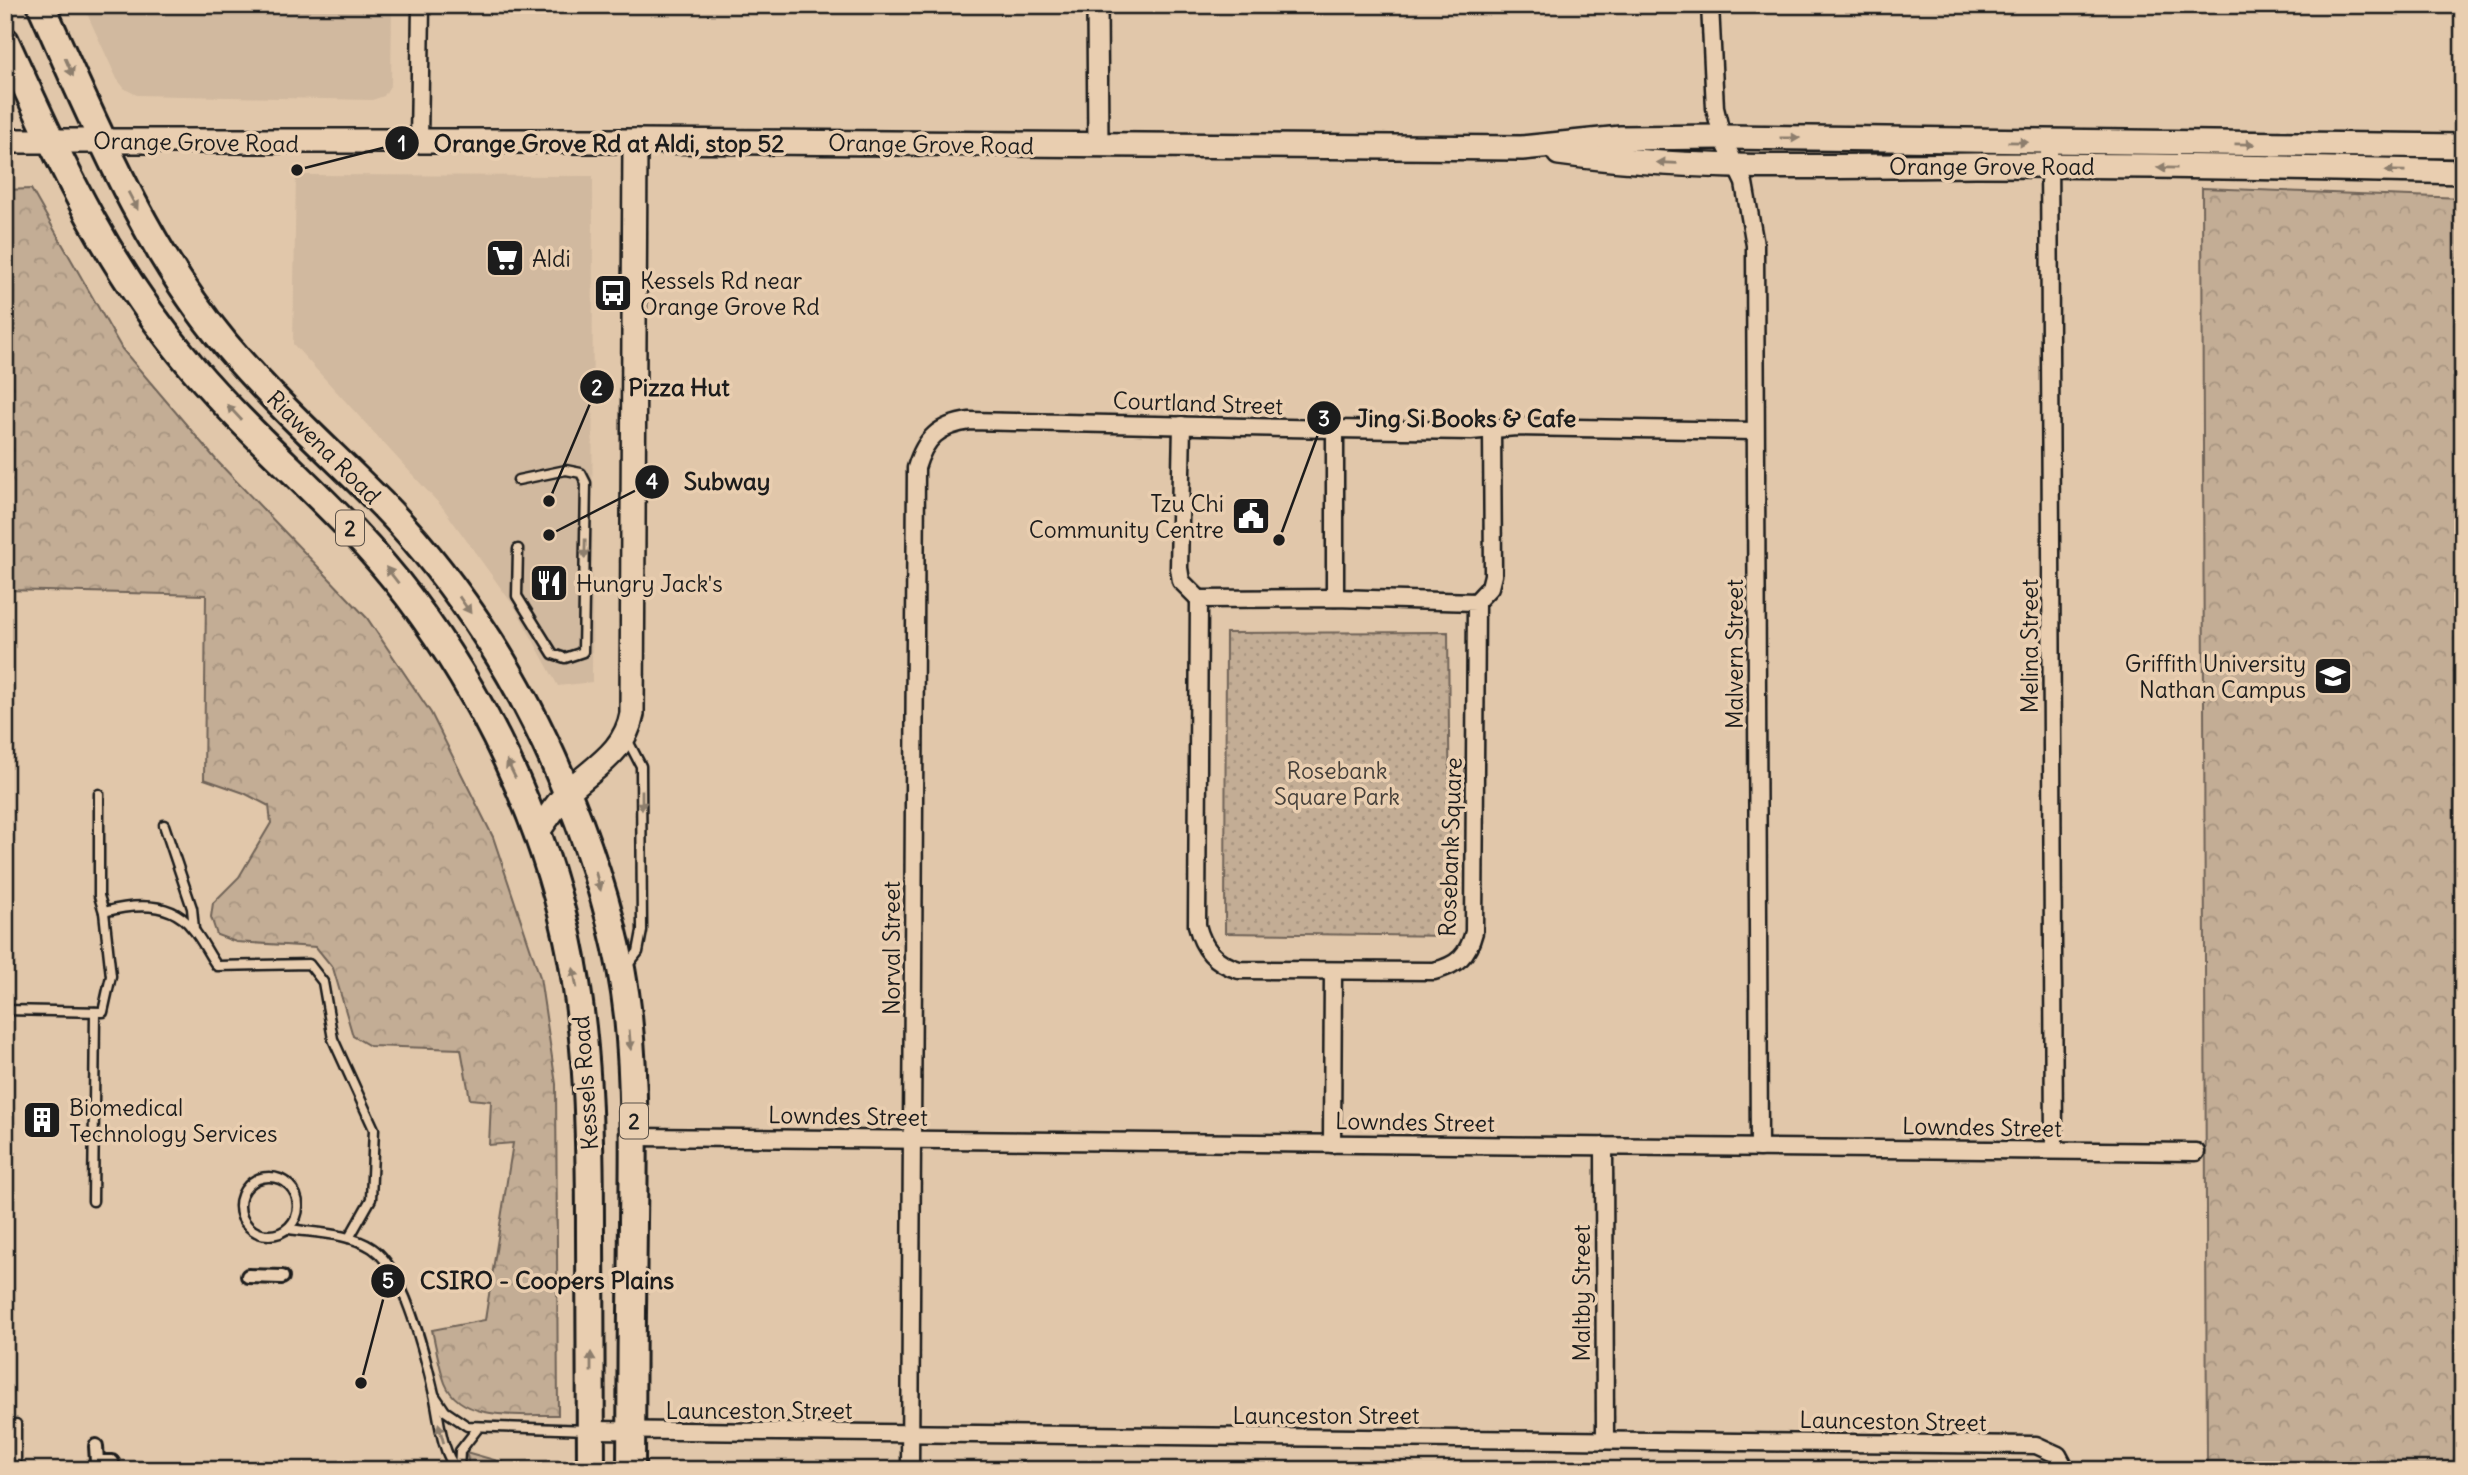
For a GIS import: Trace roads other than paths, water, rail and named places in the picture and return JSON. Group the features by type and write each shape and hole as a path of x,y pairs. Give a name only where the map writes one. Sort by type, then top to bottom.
{"highway":[{"name":"Riawena Road","path":"41,5 102,141 168,263 224,342 278,404 390,513 463,602 511,677 566,794 594,868 621,972"},
{"name":"Riawena Road","path":"7,55 95,229 150,313 194,370 360,538 411,599 493,732 538,831"},
{"name":"Kessels Road","path":"538,831 568,937 586,1058 590,1119 591,1470"},
{"name":"Kessels Road","path":"621,972 631,1055 634,1137 631,1470"}],"main road":[{"name":"Orange Grove Road","path":"5,141 635,141 1522,148 1621,138 1722,137 2463,172"},
{"path":"538,831 566,794 607,761 625,736 633,701 635,141"},
{"name":"Orange Grove Road","path":"1522,148 1619,161 1735,164 2049,154 2463,146"}],"street":[{"path":"419,143 421,5"},
{"path":"1097,5 1098,146"},
{"name":"Malvern Street","path":"1710,5 1714,108 1722,137 1747,192 1755,245 1759,1148"},
{"name":"Melina Street","path":"2049,154 2054,1150"},
{"name":"Courtland Street","path":"936,432 952,423 970,421 1335,429 1755,431"},
{"path":"1182,425 1179,568 1181,581 1199,599 1335,598 1476,602"},
{"path":"1335,429 1335,598"},
{"name":"Rosebank Square","path":"1199,599 1197,925 1210,954 1224,966 1239,970 1434,971 1449,967 1462,959 1470,948 1474,932 1476,602 1490,587 1493,575 1492,430"},
{"name":"Norval Street","path":"910,1470 916,468 923,447 936,432"},
{"path":"1332,1144 1333,971"},
{"name":"Lowndes Street","path":"634,1137 2196,1152"},
{"name":"Maltby Street","path":"1604,1146 1605,1440"},
{"path":"248,1276 282,1277"},
{"name":"Launceston Street","path":"591,1430 2036,1446 2062,1463"},
{"path":"96,1446 97,1462 112,1462 112,1470"}],"lane":[{"path":"518,480 566,470 581,473 586,483 583,652 565,657 553,654 517,596 518,549"},
{"path":"621,972 638,952 642,931 641,766 625,736"},
{"path":"5,1010 103,1012 111,976 100,896 99,794"},
{"path":"164,825 192,908 194,929"},
{"path":"104,912 137,905 160,908 180,915 194,929 217,966 309,964 323,982 333,1039 374,1129 371,1199 349,1238"},
{"path":"93,1201 95,1012"},
{"path":"289,1228 295,1221 298,1203 291,1187 275,1177 266,1177 249,1184 240,1202 244,1222 260,1235 280,1234 289,1228 349,1238 371,1247 387,1260 399,1277 433,1394 446,1451 458,1470"},
{"path":"433,1394 445,1411 467,1426 591,1430"},
{"path":"16,1424 16,1470"},
{"path":"458,1470 460,1451 478,1428"}],"place":[{"name":"Orange Grove Rd at Aldi, stop 52","path":"297,170"},
{"name":"Aldi","path":"505,258"},
{"name":"Kessels Rd near Orange Grove Rd","path":"613,293"},
{"name":"Pizza Hut","path":"549,501"},
{"name":"Tzu Chi Community Centre","path":"1251,516"},
{"name":"Subway","path":"549,535"},
{"name":"Jing Si Books & Cafe","path":"1279,540"},
{"name":"Hungry Jack's","path":"549,583"},
{"name":"Griffith University Nathan Campus","path":"2333,676"},
{"name":"Biomedical Technology Services","path":"42,1120"},
{"name":"CSIRO - Coopers Plains","path":"361,1383"}],"park label":[{"name":"Rosebank Square Park","path":"1337,783"}]}
